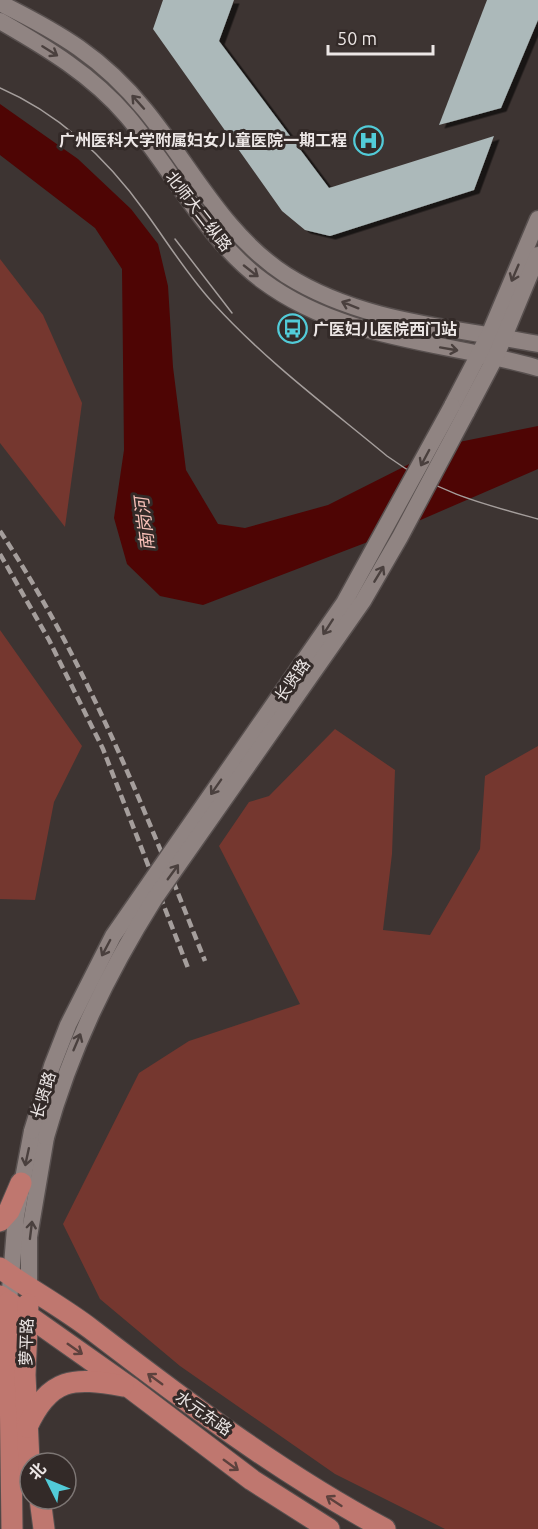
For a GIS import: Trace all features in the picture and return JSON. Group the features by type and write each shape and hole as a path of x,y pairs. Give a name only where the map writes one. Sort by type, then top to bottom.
{"main road":[{"path":"0,1221 9,1211 21,1183"},
{"path":"5,1271 29,1288"},
{"name":"萝平路","path":"28,1451 29,1288"},
{"name":"水元东路","path":"29,1288 89,1328 133,1363 273,1463 385,1529"},
{"name":"萝平路","path":"5,1299 12,1529"},
{"name":"水元东路","path":"5,1299 129,1387 252,1480 329,1529"},
{"name":"萝平路","path":"0,1523 9,1380"},
{"path":"26,1430 41,1401 63,1384 90,1381 129,1387"},
{"name":"萝平路","path":"26,1430 30,1451"},
{"path":"32,1511 33,1529"},
{"path":"42,1511 44,1529"}],"street":[{"name":"北师大二纵路","path":"0,3 74,42 109,70 146,111 197,184 234,228 254,250 285,274 322,294 369,313 538,344"},
{"name":"北师大二纵路","path":"0,21 70,63 98,86 146,140 222,244 265,282 300,305 354,327 488,355 538,368"},
{"name":"长贤路","path":"39,1134 71,1056 124,948 155,898 363,601 400,537 459,410 488,355 538,219"},
{"name":"长贤路","path":"496,336 538,255"},
{"path":"5,1299 5,1271 21,1183 39,1134"},
{"path":"29,1288 29,1237 39,1134"}],"shaded area":[{"path":"0,259 43,315 82,403 65,527 0,443"},
{"path":"0,630 82,746 54,802 35,900 0,899"},
{"path":"335,729 395,770 392,854 383,930 430,935 480,849 485,776 538,746 538,1529 445,1529 335,1474 180,1366 100,1299 63,1224 139,1073 189,1041 300,1004 219,846 249,802 269,796"}],"water":[{"name":"南岗河","path":"0,104 78,159 131,209 158,244 168,286 173,367 186,470 218,524 245,528 328,505 449,444 538,426 538,469 386,535 203,605 160,596 127,564 114,518 124,450 122,269 95,228 0,155"}],"building":[{"path":"163,0 234,0 219,41 329,188 494,136 474,190 330,236 305,230 282,211 153,29"},
{"path":"487,0 538,0 538,20 501,108 439,125"}],"tram line":[{"path":"0,88 43,111 63,125 99,157 131,193 195,282 234,325 298,383 387,456 442,488 478,502 538,519"},
{"path":"175,239 232,313"}],"railway":[{"path":"0,531 61,633 88,686 137,795 205,961"},
{"path":"0,554 49,640 103,749 188,968"}],"place":[{"name":"广州医科大学附属妇女儿童医院一期工程","path":"368,140"},
{"name":"广医妇儿医院西门站","path":"292,329"}]}
